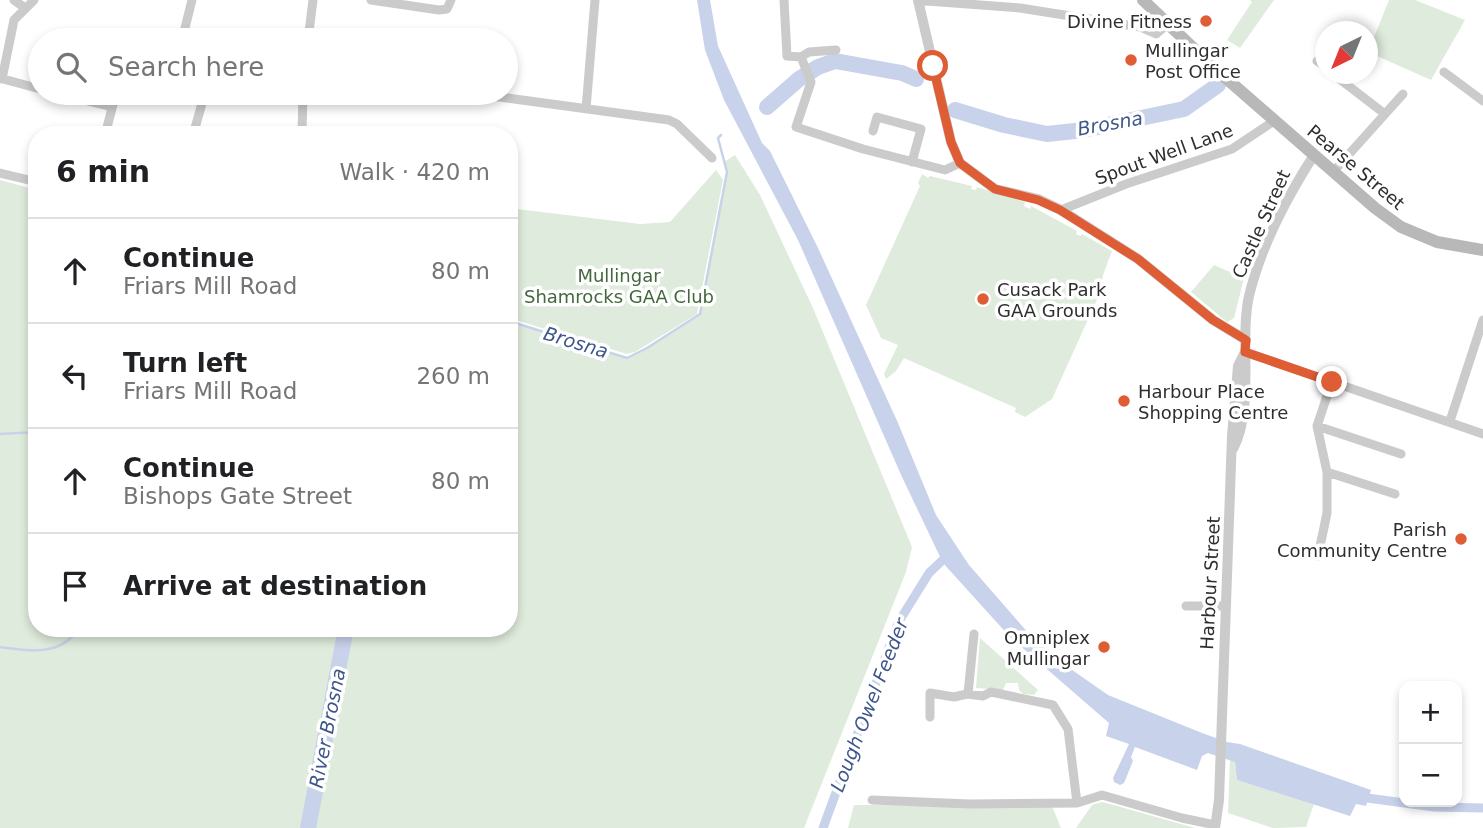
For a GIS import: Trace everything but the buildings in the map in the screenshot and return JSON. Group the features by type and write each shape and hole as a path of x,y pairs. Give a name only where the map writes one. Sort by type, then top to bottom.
{"main road":[{"name":"Pearse Street","path":"1143,0 1225,78 1401,227 1437,242 1483,250"}],"street":[{"path":"14,0 25,8"},
{"path":"28,86 1,79 15,20 34,0"},
{"path":"185,28 192,0"},
{"path":"310,28 313,0"},
{"path":"370,0 439,10 447,9 451,0"},
{"path":"586,109 595,0"},
{"path":"784,0 787,56 801,57 809,52 836,50"},
{"path":"1168,24 1156,34 1140,27 1020,8 918,1 951,142 960,163 995,189 1038,200 1060,210 1138,259 1245,346 1332,382 1483,434"},
{"path":"801,57 811,82 796,127 863,149 945,170 960,163"},
{"path":"1444,72 1483,101"},
{"path":"1346,84 1385,114"},
{"path":"1333,172 1403,94"},
{"path":"518,100 669,120 677,124 712,158"},
{"path":"105,105 112,107 107,126"},
{"path":"196,126 202,105"},
{"path":"302,126 303,105"},
{"path":"873,131 877,117 922,129 912,162"},
{"name":"Spout Well Lane","path":"1060,210 1126,184 1232,149 1274,121"},
{"name":"Castle Street","path":"1245,346 1249,297 1264,251 1294,187 1314,155"},
{"path":"0,173 28,181"},
{"path":"1450,421 1483,320"},
{"name":"Harbour Street","path":"1215,826 1219,800 1232,436 1238,366 1245,346"},
{"path":"1318,556 1327,513 1327,472 1317,426 1332,382"},
{"path":"1317,426 1401,454"},
{"path":"1327,472 1395,494"},
{"path":"1186,606 1226,606"},
{"path":"968,694 974,634"},
{"path":"930,717 930,693 983,696 991,692 1053,705 1068,729 1077,803"},
{"path":"872,800 970,804 1077,803 1102,795 1215,826"}],"green space":[{"path":"1250,0 1274,0 1240,48 1227,40 1252,2"},
{"path":"1389,0 1415,0 1465,20 1431,80 1378,56 1378,27"},
{"path":"735,155 760,195 813,308 912,547 906,572 804,828 0,828 0,180 28,188 28,637 518,637 518,324 627,358 700,314 727,172 724,162"},
{"name":"Mullingar Shamrocks GAA Club","path":"716,170 723,180 697,314 635,352 627,354 518,321 518,209 640,224 670,222"},
{"name":"Cusack Park GAA Grounds","path":"922,174 928,178 930,176 972,186 971,189 976,190 977,187 1025,202 1024,206 1030,209 1031,206 1077,231 1076,234 1082,234 1112,251 1100,293 1052,399 1025,417 1015,412 1016,408 904,358 896,371 886,379 884,374 898,345 881,338 866,305 920,186 918,183"},
{"path":"1214,265 1244,278 1234,318 1227,322 1191,292"},
{"path":"980,638 1038,690 1034,695 1023,694 1018,683 1006,683 1003,690 976,688"},
{"path":"1230,759 1235,762 1237,780 1314,804 1306,827 1273,828 1228,813"},
{"path":"1102,802 1195,828 1076,828 1092,805"},
{"path":"854,805 1052,806 1061,828 848,828"}],"water":[{"path":"697,0 710,0 718,46 762,143 770,151 818,248 898,423 936,515 969,565 1030,635 1065,665 1108,695 1202,733 1371,790 1366,806 1356,804 1350,816 1237,780 1235,762 1208,753 1202,756 1197,770 1135,747 1131,757 1133,761 1124,783 1120,785 1114,782 1113,778 1129,744 1106,736 1109,723 1010,637 943,563 902,477 798,240 724,100 705,50"}],"waterway":[{"name":"Brosna","path":"767,107 799,79 818,67 835,61 902,73 916,79"},
{"name":"Brosna","path":"955,110 1004,125 1047,134 1084,130 1184,109 1218,85"},
{"name":"Brosna","path":"518,324 627,358 700,314 727,172 718,138 721,135"},
{"path":"0,434 28,432"},
{"name":"Lough Owel Feeder","path":"823,828 898,623 929,573 949,554"},
{"path":"0,647 44,650 63,644 71,637"},
{"name":"River Brosna","path":"308,828 344,637"},
{"path":"1360,797 1434,807 1483,808"}],"place":[{"name":"Divine Fitness","path":"1206,21"},
{"name":"Mullingar Post Office","path":"1131,60"},
{"name":"Cusack Park GAA Grounds","path":"983,299"},
{"name":"Harbour Place Shopping Centre","path":"1124,401"},
{"name":"Parish Community Centre","path":"1461,539"},
{"name":"Omniplex Mullingar","path":"1104,647"}],"route":[{"path":"933,66 951,142 960,163 995,189 1038,200 1060,210 1138,259 1213,320 1246,340 1245,352 1332,382"}]}
